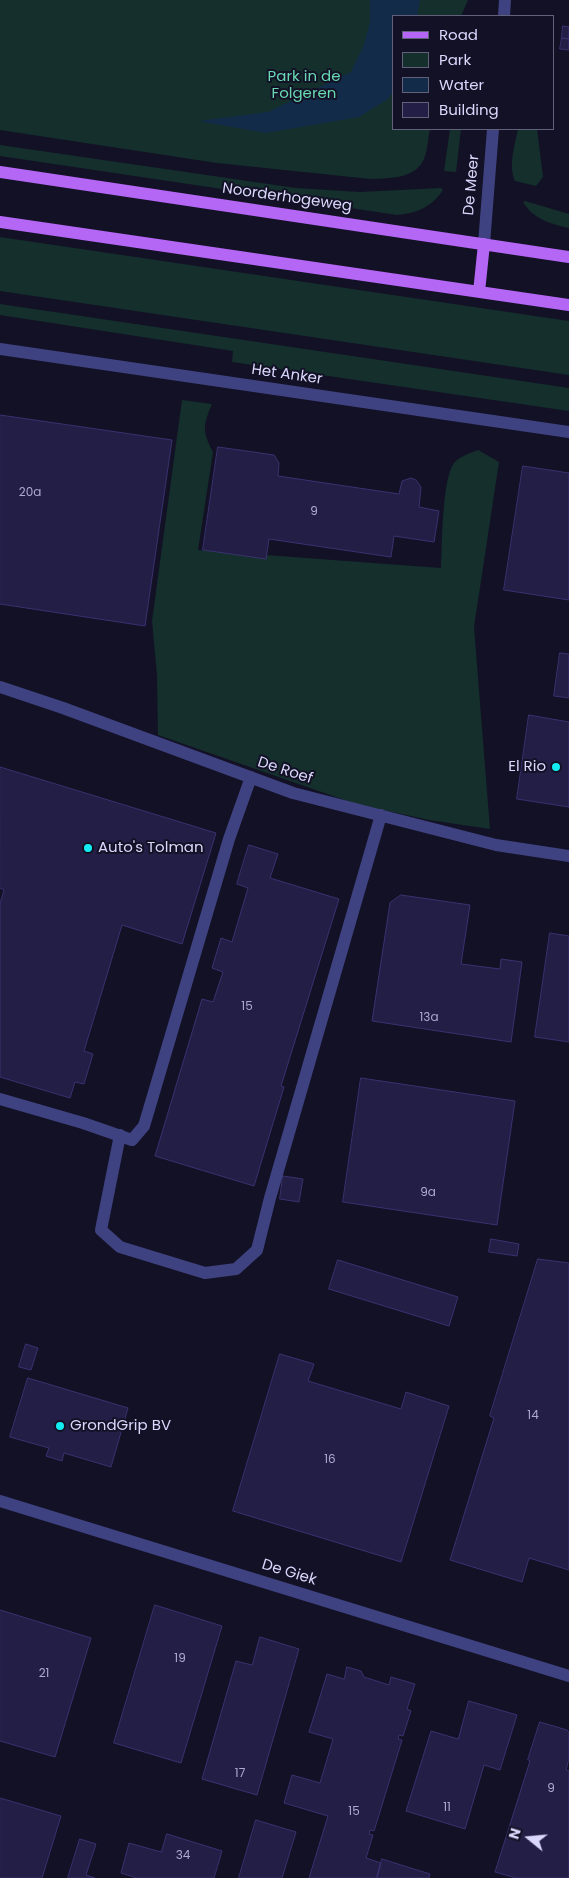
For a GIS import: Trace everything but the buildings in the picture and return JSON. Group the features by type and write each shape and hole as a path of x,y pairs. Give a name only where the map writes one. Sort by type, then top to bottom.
{"main road":[{"name":"Noorderhogeweg","path":"0,172 569,256"},
{"path":"0,222 569,305"},
{"path":"479,292 484,244"}],"street":[{"path":"504,15 505,0"},
{"name":"De Meer","path":"484,244 493,130"},
{"name":"Het Anker","path":"0,349 569,432"},
{"name":"De Roef","path":"1,692 63,708 293,793 496,845 569,856"},
{"path":"0,1099 132,1140 144,1126 229,839 251,777"},
{"path":"120,1135 101,1230 120,1247 205,1272 236,1269 257,1250 381,816"},
{"name":"De Giek","path":"0,1501 569,1676"}],"green space":[{"name":"Park in de Folgeren","path":"0,0 468,0 461,15 392,15 392,130 430,130 427,150 421,164 403,176 371,179 217,163 0,130"},
{"path":"450,130 461,130 456,172 444,171"},
{"path":"518,130 537,130 543,177 536,186 515,181 512,169"},
{"path":"0,145 296,188 360,192 441,188 443,190 429,205 411,213 397,215 0,156"},
{"path":"523,202 569,214 569,228 537,217 527,208"},
{"path":"0,237 569,321 569,375 0,291"},
{"path":"0,304 569,388 569,411 232,362 233,351 0,315"},
{"path":"182,400 212,404 205,423 205,433 213,452 198,550 441,568 445,497 450,471 454,463 478,450 499,462 474,627 490,829 429,820 356,804 158,735 157,675 152,621"}],"water":[{"path":"370,0 420,0 417,15 392,15 392,93 388,99 359,117 266,133 199,121 268,112 351,72 363,47 370,23"}],"place":[{"name":"El Rio","path":"556,767"},
{"name":"Auto's Tolman","path":"88,848"},
{"name":"GrondGrip BV","path":"60,1426"}]}
